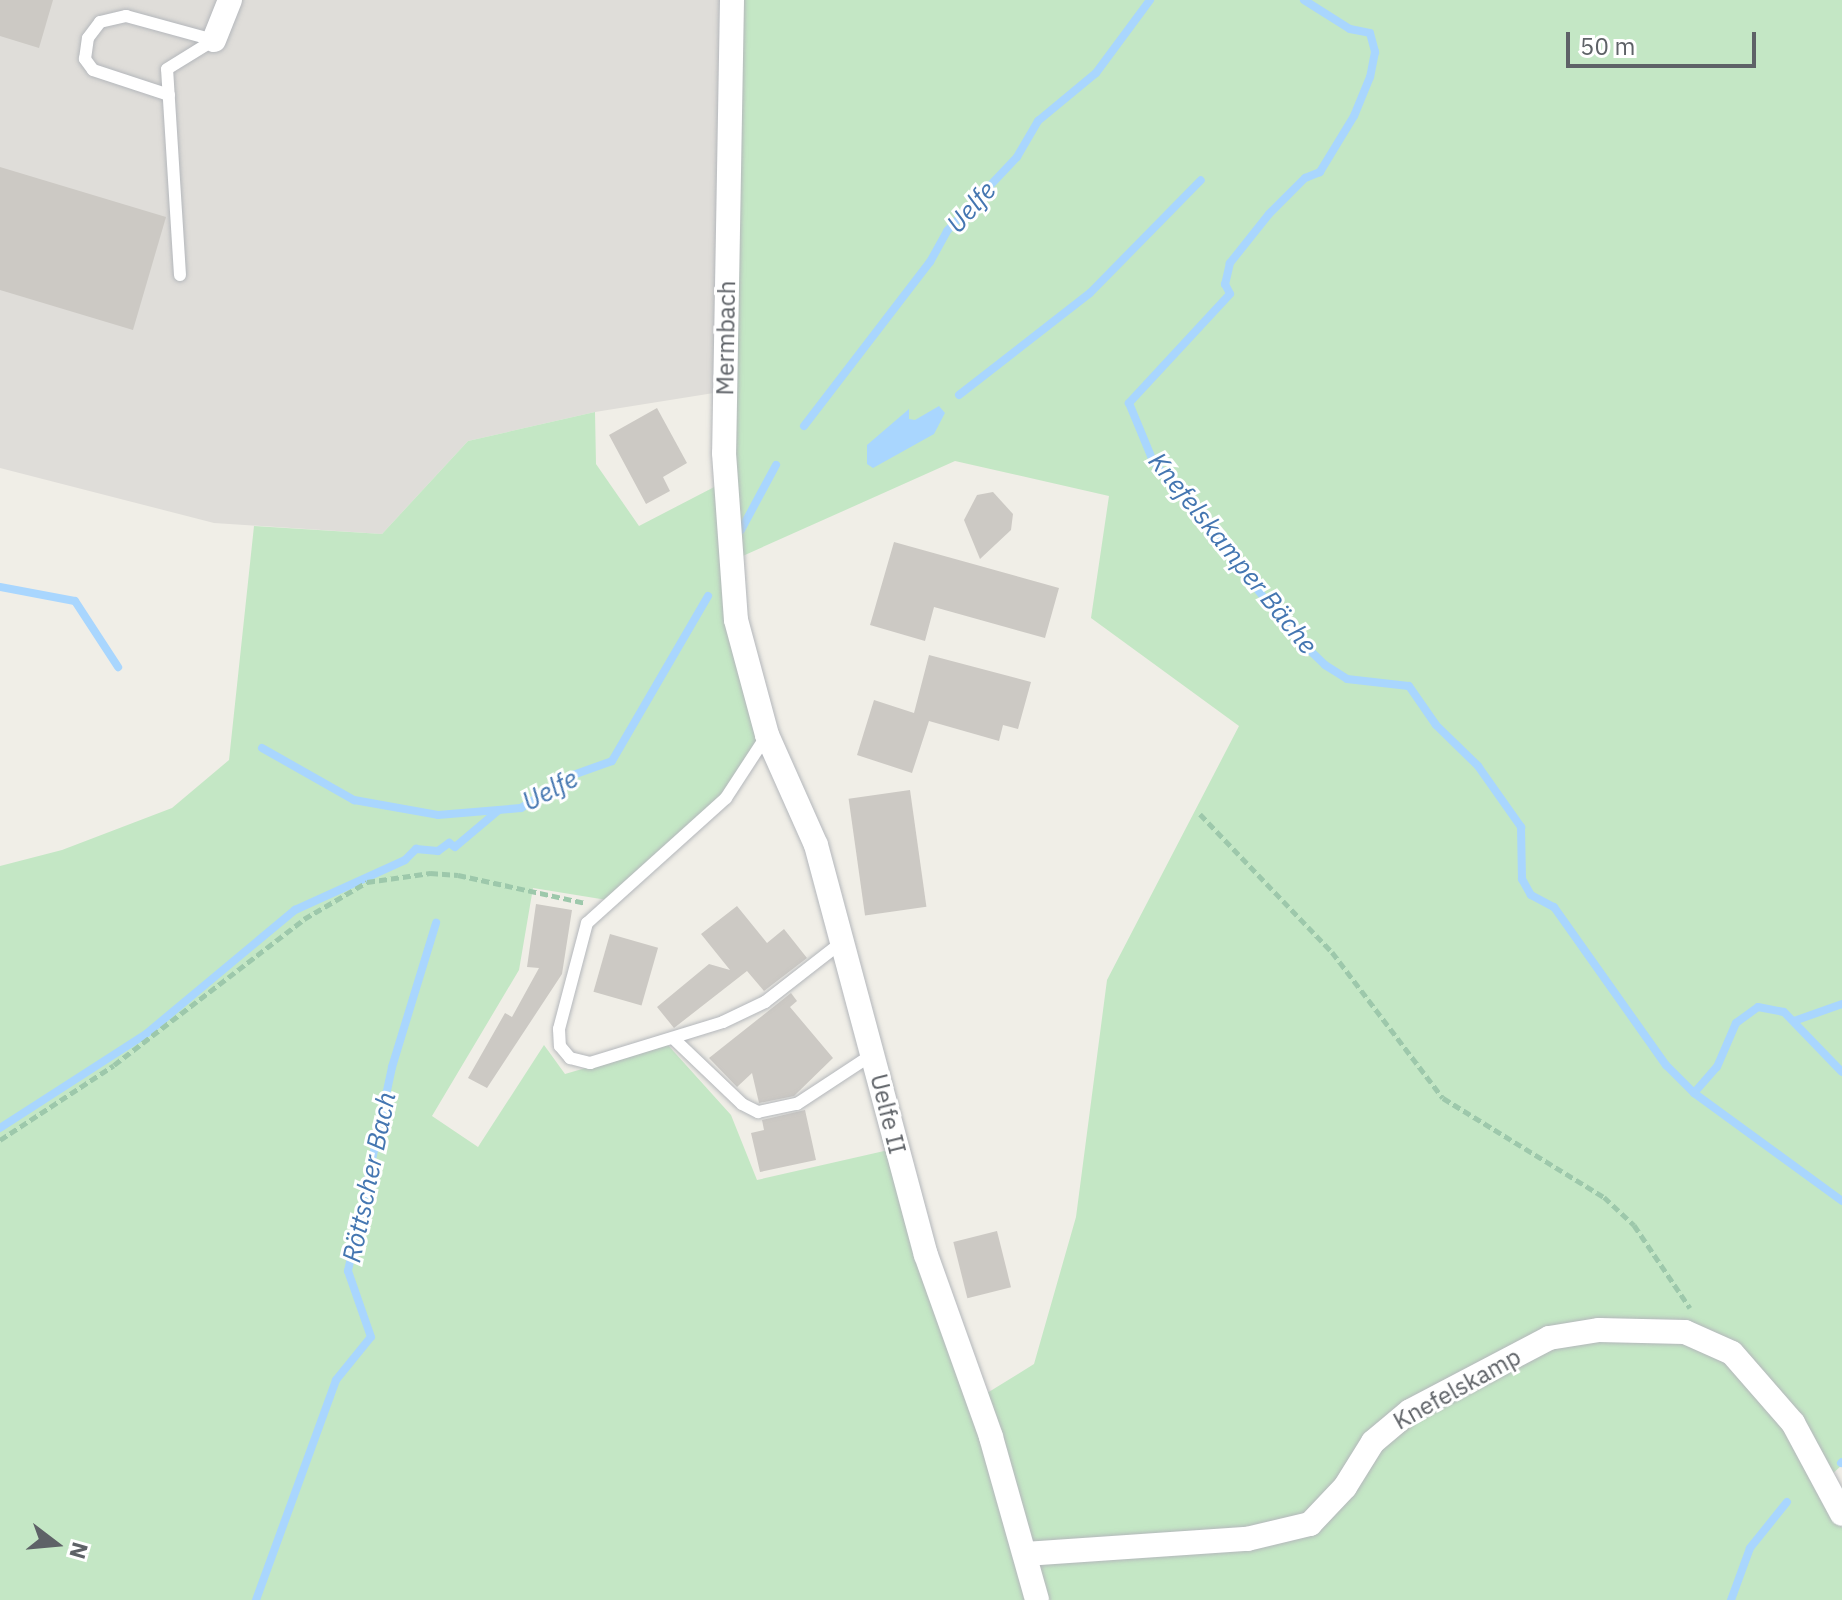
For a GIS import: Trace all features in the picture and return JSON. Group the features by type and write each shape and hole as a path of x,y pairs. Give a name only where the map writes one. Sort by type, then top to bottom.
{"street":[{"path":"214,40 230,0"},
{"name":"Mermbach","path":"732,0 725,514 736,620 748,674"},
{"name":"Uelfe II","path":"748,674 767,735 805,814 926,1255 991,1437 1037,1600"},
{"name":"Knefelskamp","path":"1025,1554 1247,1539 1301,1526 1330,1506 1388,1426 1549,1338 1655,1329 1702,1339 1741,1361 1793,1423 1842,1514"}],"lane":[{"path":"169,95 93,70 85,59 88,38 100,22 126,16 214,40"},
{"path":"180,275 167,69 214,40"},
{"path":"767,735 726,798 607,907 582,934 559,1029 560,1046 570,1058 590,1063 674,1039 765,1002 842,942"},
{"path":"674,1039 742,1104 758,1112 797,1104 873,1054"}],"path":[{"path":"1200,814 1332,952 1443,1098 1563,1170 1634,1225 1683,1295 1702,1339"},
{"path":"0,1140 114,1065 304,919 367,882 430,873 458,875 607,907"}],"shaded area":[{"path":"0,0 728,0 720,392 595,412 468,441 382,534 214,523 0,468"}],"green space":[{"path":"735,0 1842,0 1842,1465 1829,1477 1733,1349 1599,1326 1436,1393 1343,1486 1291,1526 1027,1550 979,1398 1034,1364 1076,1217 1107,980 1239,726 1091,618 1109,496 955,461 736,559"},
{"path":"595,412 596,464 639,526 720,484 762,734 722,796 607,900 533,888 519,970 432,1116 478,1147 544,1045 565,1074 667,1044 731,1115 757,1180 893,1149 1032,1600 0,1600 0,866 62,850 172,808 229,760 254,526 382,534 468,441"},
{"path":"1565,1337 1710,1346 1808,1454 1842,1528 1842,1600 1043,1600 1032,1561 1293,1534 1389,1429"}],"water":[{"path":"939,406 945,413 934,434 873,468 867,464 867,445 909,409 909,419 915,420"}],"building":[{"path":"0,0 53,0 39,48 0,36"},
{"path":"0,167 166,217 133,330 0,290"},
{"path":"657,408 687,463 663,477 670,491 646,504 609,435"},
{"path":"993,492 1013,514 1011,530 980,559 964,520 977,495"},
{"path":"894,542 1059,588 1045,638 934,607 925,641 870,625"},
{"path":"929,655 1031,682 1018,729 1003,725 999,741 929,721 912,773 857,755 874,700 914,713"},
{"path":"910,790 926,907 865,915 849,799"},
{"path":"536,904 572,910 562,974 487,1088 468,1078 505,1013 512,1017 539,968 527,967"},
{"path":"737,906 767,943 784,929 807,958 764,991 747,971 674,1028 657,1007 709,964 730,970 701,934"},
{"path":"610,934 658,948 642,1005 593,992"},
{"path":"791,993 797,1001 790,1007 833,1058 794,1096 759,1103 752,1073 737,1087 709,1058"},
{"path":"805,1110 816,1160 760,1172 751,1133 764,1130 762,1120"},
{"path":"997,1231 1011,1287 967,1298 953,1242"}],"waterway":[{"name":"Uelfe","path":"804,426 930,262 947,231 1017,157 1038,121 1096,73 1150,0"},
{"name":"Knefelskamper Bäche","path":"1304,0 1350,29 1370,33 1375,52 1370,77 1354,116 1320,172 1305,178 1269,214 1230,263 1225,284 1230,294 1129,403 1153,461 1295,636 1325,665 1347,679 1409,686 1436,725 1478,766 1521,827 1522,879 1531,895 1554,907 1666,1065 1694,1093 1717,1067 1736,1023 1758,1007 1784,1012 1842,1072"},
{"name":"Knefelskamper Bäche","path":"959,395 1090,293 1201,180"},
{"name":"Uelfe","path":"741,530 776,465"},
{"name":"Uelfe","path":"0,587 75,601 118,667"},
{"name":"Uelfe","path":"262,748 354,800 438,815 521,808 573,775 612,761 708,596"},
{"path":"0,1128 146,1034 295,910 405,860 416,849 438,851 449,843 455,847 499,810"},
{"name":"Röttscher Bach","path":"256,1600 336,1380 371,1337 348,1271 392,1067 436,923"},
{"path":"1794,1021 1842,1004"},
{"path":"1694,1093 1842,1201"},
{"path":"1731,1600 1750,1548 1787,1502"}]}
